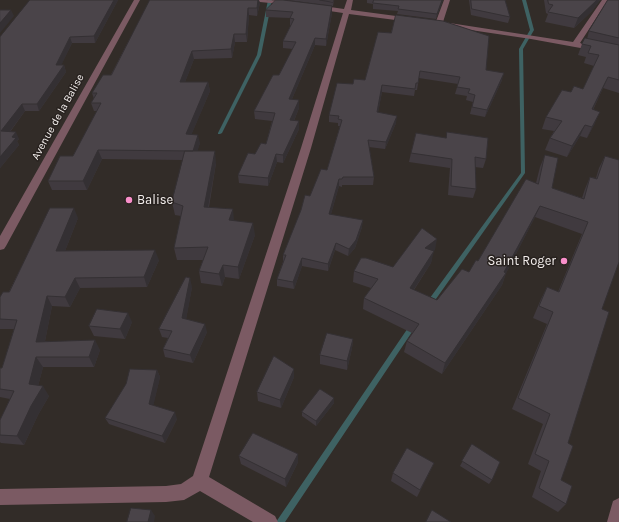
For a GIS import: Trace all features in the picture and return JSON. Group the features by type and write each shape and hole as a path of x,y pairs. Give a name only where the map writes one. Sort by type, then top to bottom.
{"street":[{"name":"Avenue de la Balise","path":"0,246 137,0"},
{"path":"260,0 295,4"},
{"path":"439,24 447,0"},
{"path":"576,43 606,0"},
{"path":"309,6 348,6 416,21"},
{"path":"0,497 166,494 184,492 200,481 306,148 348,6"},
{"path":"432,23 520,34 576,43 619,54"},
{"path":"200,481 263,518"},
{"path":"616,522 619,507"}],"building":[{"path":"30,0 114,0 94,36 70,37 56,65 64,65 37,104 22,104 1,131 16,132 12,137 16,138 0,157 0,37"},
{"path":"150,0 258,0 257,8 248,8 246,34 234,34 231,49 192,51 180,82 208,82 186,134 198,135 193,151 98,150 83,181 48,181 60,156 73,156 101,103 91,103 97,93 92,93 103,75 111,75"},
{"path":"276,0 332,6 326,39 315,38 289,99 299,100 290,120 299,121 283,155 276,154 268,178 238,175 248,153 255,154 261,143 266,144 275,113 254,111 273,75 279,75 296,42 283,41 294,19 290,18 293,12 266,10"},
{"path":"320,0 334,0 333,2"},
{"path":"374,0 442,0 437,14 398,9 399,6 373,3"},
{"path":"471,0 505,0 510,17 472,9"},
{"path":"548,0 597,0 578,18 548,12 553,5 549,4"},
{"path":"608,0 619,0 619,38 589,31"},
{"path":"0,10 11,10 0,23"},
{"path":"396,15 443,21 489,36 486,70 504,73 487,110 472,107 475,95 468,93 470,89 457,87 460,77 420,71 418,83 416,83 415,89 382,85 377,112 397,116 386,142 368,140 374,177 343,177 342,179 339,179 329,214 363,220 356,240 349,249 336,243 328,264 302,258 293,282 277,279 286,255 283,255 301,210 305,195 310,196 321,169 327,170 342,120 338,119 339,116 329,115 337,83 353,84 354,79 365,80 378,32 391,33"},
{"path":"585,38 619,45 619,80 608,77 592,109 600,112 592,127 585,125 572,146 550,138 562,121 546,117 562,90 571,92 574,86 583,89 599,55 588,53 591,46 582,44"},
{"path":"447,132 488,138 486,159 475,157 476,189 451,186 452,159 411,153 416,133 446,138"},
{"path":"185,151 215,151 204,207 233,209 229,220 253,223 238,267 223,265 219,274 199,271 208,247 174,248 183,206 172,202"},
{"path":"545,155 558,158 552,188 584,199 590,177 597,179 605,156 619,160 619,262 602,309 609,312 568,443 573,446 561,480 572,486 566,504 539,488 549,461 535,454 550,414 518,398 553,312 539,306 547,287 559,292 588,222 540,206 504,272 506,273 445,363 407,341 419,324 364,298 378,279 354,271 361,258 366,258 393,267 422,228 437,239 425,248 434,251 410,288 437,300 462,269 469,272 476,260 478,261 526,179 538,184"},
{"path":"50,208 74,208 56,251 155,250 144,277 75,278 65,297 47,296 36,342 95,340 89,357 36,357 29,384 43,386 31,406 17,436 0,435 0,420 14,391 0,389 0,368 2,368 17,320 0,319 0,297 3,292 9,292"},
{"path":"186,277 190,278 182,318 205,324 190,355 163,349 172,331 159,329"},
{"path":"97,309 128,313 120,329 89,326"},
{"path":"327,333 353,339 347,361 320,355"},
{"path":"274,356 294,369 280,400 257,392"},
{"path":"130,369 157,370 149,404 175,412 162,436 105,418 126,384"},
{"path":"320,389 334,398 316,421 302,412"},
{"path":"253,433 298,454 285,479 239,456"},
{"path":"472,444 500,462 492,480 462,461"},
{"path":"407,448 434,463 420,490 393,473"},
{"path":"131,508 151,510 148,522 127,522"},
{"path":"432,510 451,522 426,522"}],"waterway":[{"path":"220,133 259,55 270,0"},
{"path":"429,304 523,173 521,49 532,30 524,0"},
{"path":"280,522 412,327"}],"place":[{"name":"Balise","path":"129,200"},
{"name":"Saint Roger","path":"564,261"}]}
